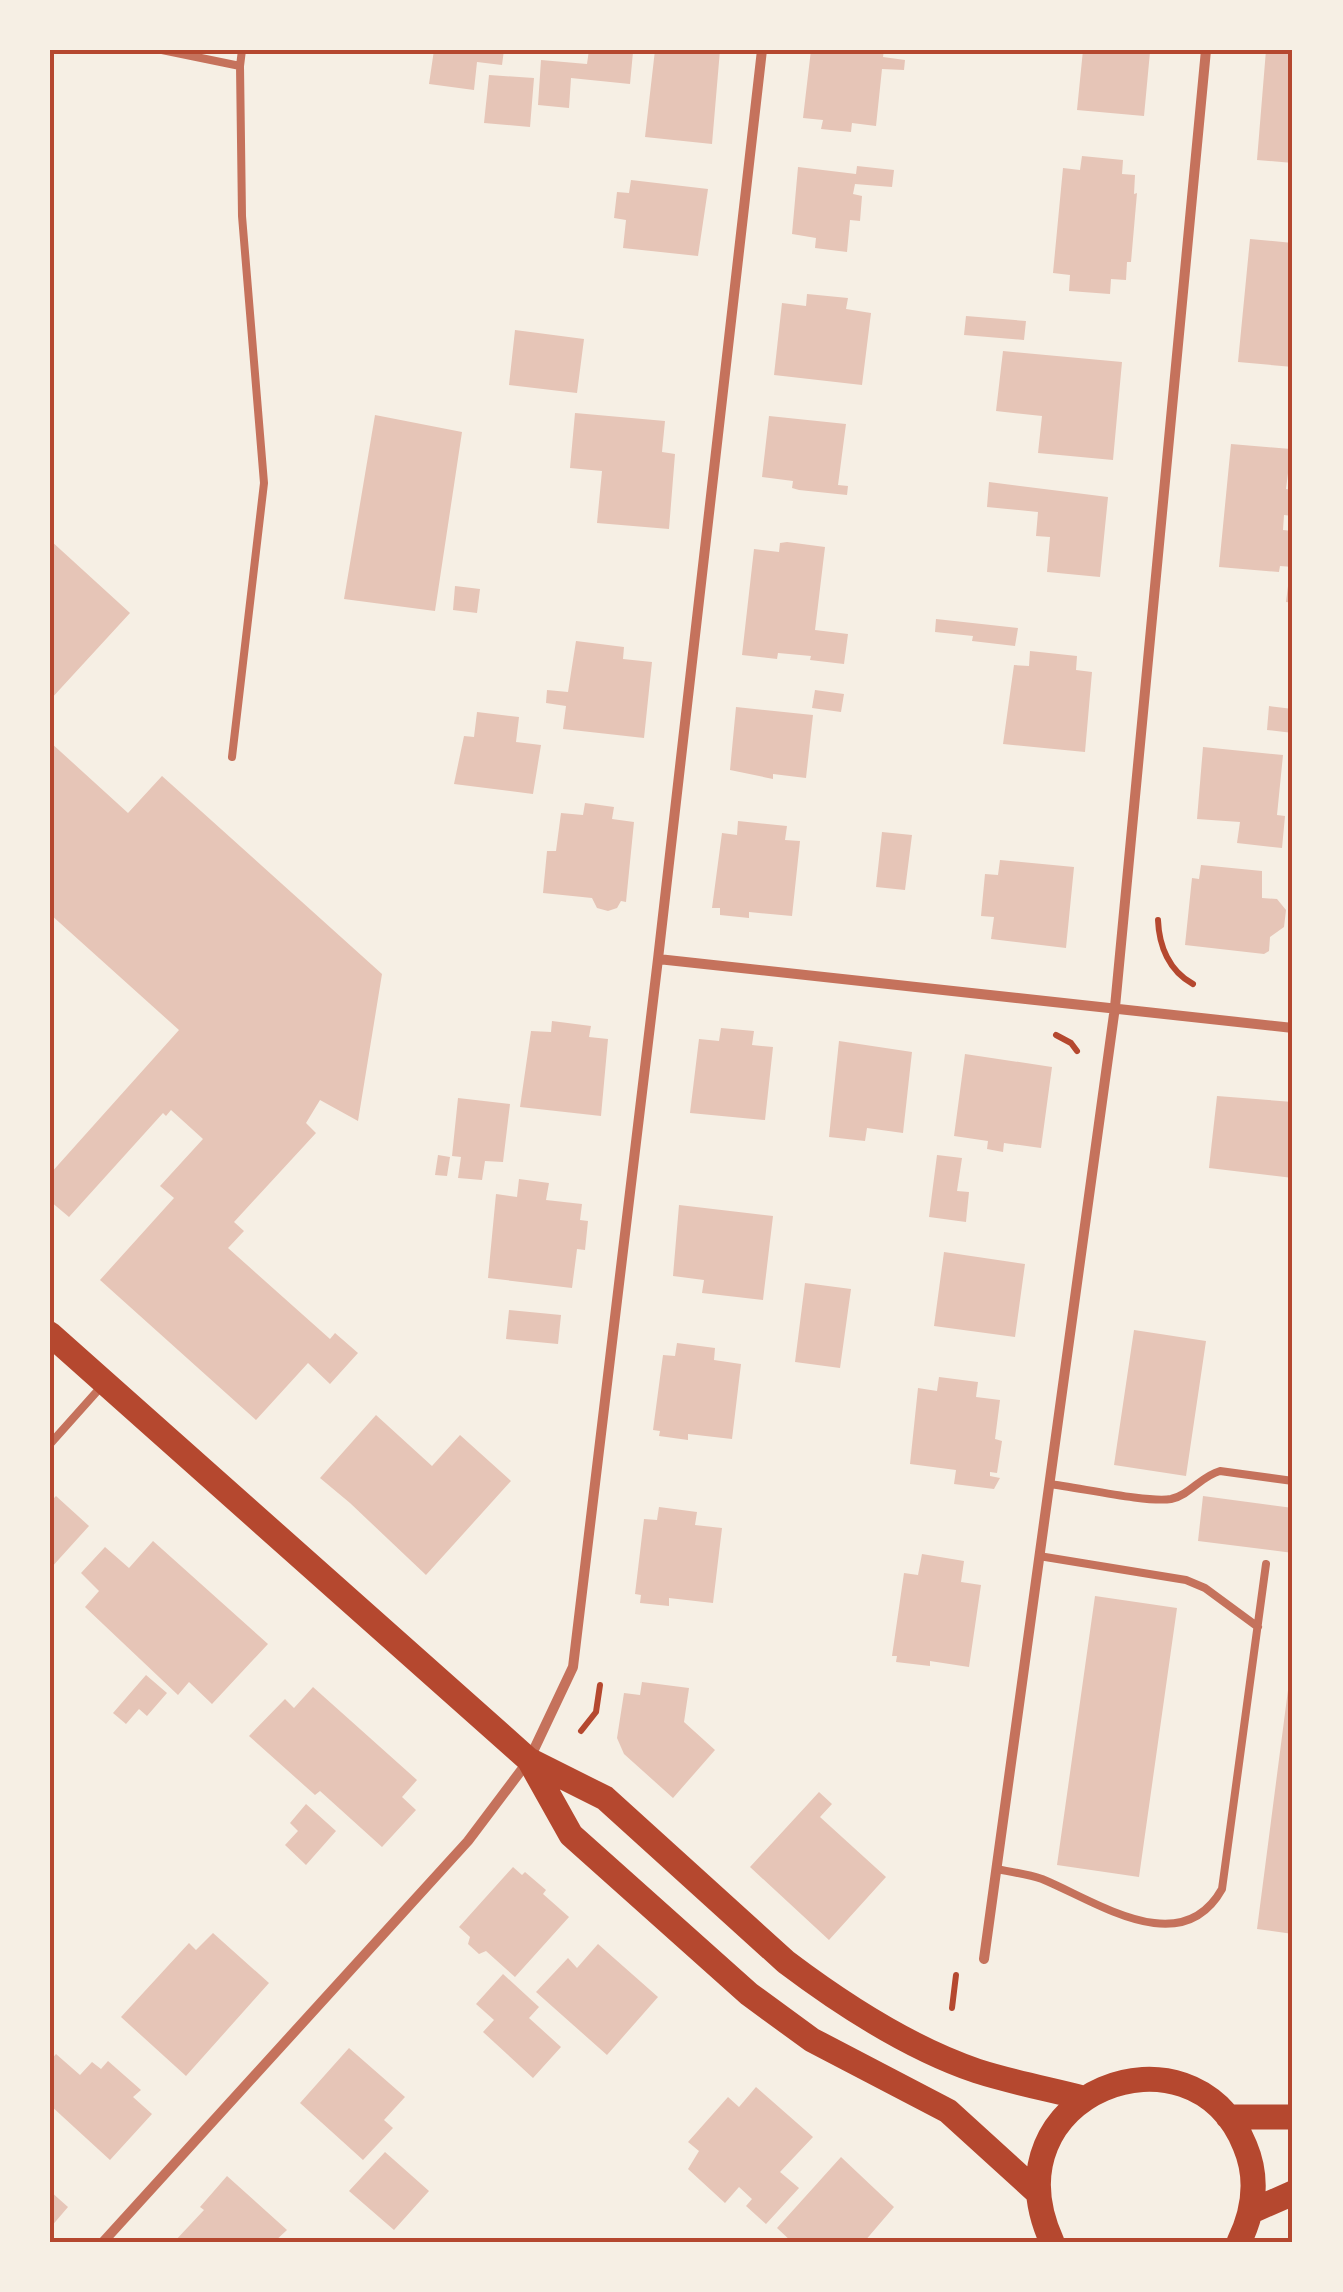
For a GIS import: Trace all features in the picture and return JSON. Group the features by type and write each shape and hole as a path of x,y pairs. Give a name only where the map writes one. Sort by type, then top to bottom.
{"main road":[{"path":"50,1334 529,1760 605,1798 786,1962 851,2007 933,2052 973,2070 1083,2098"},
{"path":"529,1760 571,1835 749,1994 812,2040 948,2111 1037,2192"},
{"path":"1052,2242 1042,2220 1037,2192 1039,2164 1048,2139 1063,2116 1083,2098 1112,2084 1144,2079 1176,2083 1205,2096 1240,2133 1253,2171 1252,2211 1239,2242"},
{"path":"1228,2117 1293,2117"},
{"path":"1252,2211 1293,2193"}],"street":[{"path":"103,2242 468,1841 529,1760 573,1666 762,50"},
{"path":"984,1959 1115,1007 1206,50"},
{"path":"658,959 1293,1028"}],"lane":[{"path":"162,50 240,66"},
{"path":"232,757 264,483 242,216 242,50"},
{"path":"50,1444 104,1384"},
{"path":"1050,1484 1162,1499 1182,1495 1210,1474 1220,1472 1293,1481"},
{"path":"1040,1556 1186,1580 1205,1588 1258,1627"},
{"path":"996,1869 1038,1878 1151,1924 1178,1924 1216,1900 1222,1889 1266,1564"}],"path":[{"path":"1159,903 1157,923 1166,956 1188,982 1205,988"},
{"path":"1049,1034 1071,1043 1081,1066"},
{"path":"581,1731 596,1712 602,1667"},
{"path":"952,2008 957,1969"}],"building":[{"path":"434,50 504,50 502,65 477,62 474,90 429,84"},
{"path":"589,50 633,52 630,84 571,78 569,108 538,105 541,60 587,64"},
{"path":"655,50 720,50 712,144 645,137"},
{"path":"811,50 884,50 883,57 905,60 904,70 882,69 876,126 852,123 851,132 821,129 823,120 803,118"},
{"path":"1083,50 1150,52 1144,116 1077,110"},
{"path":"1266,50 1293,50 1293,163 1257,160"},
{"path":"489,75 534,78 530,127 484,123"},
{"path":"1082,156 1123,160 1122,174 1135,175 1131,262 1127,262 1126,280 1111,279 1110,294 1069,291 1070,275 1053,273 1063,168 1080,170"},
{"path":"857,166 894,170 892,187 855,184 853,194 862,196 860,221 850,220 847,252 815,248 816,238 792,234 798,167 856,174"},
{"path":"631,180 708,189 698,256 623,248 626,220 614,218 617,192 629,193"},
{"path":"1250,239 1293,243 1293,367 1238,362"},
{"path":"807,294 848,298 846,309 871,313 862,385 774,375 782,303 806,306"},
{"path":"966,316 1026,321 1024,340 964,335"},
{"path":"515,330 584,339 577,393 509,385"},
{"path":"1003,351 1122,362 1113,460 1038,453 1042,416 996,411"},
{"path":"575,413 665,421 662,452 675,454 669,529 597,523 602,471 570,468"},
{"path":"375,415 462,432 435,611 344,599"},
{"path":"769,416 846,424 838,485 848,486 847,495 799,490 792,488 793,481 762,477"},
{"path":"1231,444 1291,449 1286,489 1293,490 1293,516 1284,515 1283,530 1293,531 1293,567 1280,566 1279,572 1219,567"},
{"path":"989,482 1108,497 1100,577 1047,572 1050,537 1036,536 1038,512 987,507"},
{"path":"50,540 130,613 50,700"},
{"path":"780,543 825,547 815,630 848,634 844,664 778,653 777,659 742,655 754,549 779,552"},
{"path":"1289,578 1293,578 1293,603 1286,602"},
{"path":"455,586 480,589 477,613 453,610"},
{"path":"936,619 1018,628 1015,646 935,632"},
{"path":"576,641 624,647 623,659 652,662 644,738 563,729 566,706 546,703 547,690 568,692"},
{"path":"1030,651 1077,656 1076,670 1092,672 1085,752 1003,744 1014,665 1029,666"},
{"path":"815,690 844,694 841,712 812,708"},
{"path":"1269,706 1293,709 1293,733 1267,730"},
{"path":"736,707 813,715 806,778 773,774 773,779 730,770"},
{"path":"477,712 519,717 516,742 541,745 533,794 454,784 464,736 474,737"},
{"path":"50,742 128,813 162,776 382,974 358,1121 320,1100 306,1123 316,1133 234,1222 244,1231 228,1248 330,1339 335,1333 358,1353 330,1384 308,1363 256,1420 100,1280 174,1198 160,1186 203,1139 171,1110 166,1116 163,1113 69,1217 50,1201 50,1174 179,1030 50,914"},
{"path":"1203,747 1283,755 1277,815 1285,816 1282,848 1237,843 1240,822 1197,819"},
{"path":"585,803 614,807 612,819 634,822 626,902 621,901 617,908 608,911 597,908 592,898 543,893 547,851 556,851 561,813 583,815"},
{"path":"738,821 787,826 785,840 800,841 792,916 749,912 749,918 720,915 720,908 712,908 722,833 737,835"},
{"path":"882,832 912,835 905,890 876,887"},
{"path":"1000,860 1074,867 1066,948 991,939 994,917 981,916 985,874 998,875"},
{"path":"1201,865 1262,871 1262,898 1277,899 1286,910 1284,927 1270,937 1269,951 1264,954 1185,945 1192,878 1199,879"},
{"path":"552,1021 591,1026 589,1037 608,1039 601,1116 520,1107 531,1031 551,1032"},
{"path":"721,1028 754,1031 752,1045 773,1047 765,1120 690,1113 699,1039 719,1041"},
{"path":"839,1041 912,1052 903,1133 867,1128 865,1141 829,1137"},
{"path":"965,1054 1052,1067 1041,1148 1004,1143 1003,1152 987,1149 988,1141 954,1136"},
{"path":"1217,1096 1293,1102 1293,1178 1209,1168"},
{"path":"458,1098 510,1104 503,1162 485,1161 482,1180 458,1178 461,1157 452,1156"},
{"path":"438,1155 450,1157 447,1176 435,1175"},
{"path":"937,1155 962,1158 957,1191 969,1192 966,1222 929,1217"},
{"path":"519,1179 549,1183 546,1200 582,1204 580,1220 588,1221 585,1250 577,1249 572,1288 488,1278 496,1194 517,1197"},
{"path":"679,1205 773,1216 763,1300 702,1293 704,1280 673,1276"},
{"path":"944,1252 1025,1264 1015,1337 934,1326"},
{"path":"805,1283 851,1289 840,1368 795,1362"},
{"path":"509,1310 561,1315 558,1344 506,1339"},
{"path":"1134,1330 1206,1341 1186,1476 1114,1465"},
{"path":"677,1343 715,1348 714,1360 741,1364 732,1439 688,1434 688,1440 659,1436 660,1431 653,1430 663,1355 675,1356"},
{"path":"939,1377 978,1382 976,1397 1000,1400 995,1439 1002,1441 997,1473 990,1472 990,1476 1000,1478 994,1489 954,1484 956,1470 910,1464 918,1388 937,1391"},
{"path":"376,1415 432,1466 460,1435 511,1481 426,1575 320,1478"},
{"path":"56,1496 89,1526 50,1569 50,1502"},
{"path":"1203,1496 1293,1508 1293,1553 1198,1541"},
{"path":"659,1507 697,1512 695,1525 722,1528 713,1603 669,1598 669,1606 640,1603 641,1595 635,1594 644,1519 657,1520"},
{"path":"153,1541 268,1644 212,1704 189,1682 178,1695 85,1607 99,1591 81,1573 105,1547 129,1568"},
{"path":"922,1554 964,1561 961,1582 981,1585 969,1667 930,1661 930,1666 896,1662 897,1656 892,1656 904,1573 918,1575"},
{"path":"1095,1596 1177,1608 1139,1877 1057,1865"},
{"path":"1293,1668 1293,1934 1257,1929"},
{"path":"146,1675 167,1693 147,1716 139,1709 126,1724 113,1713"},
{"path":"642,1682 689,1688 684,1722 715,1750 673,1798 624,1754 617,1738 624,1693 640,1695"},
{"path":"313,1687 417,1780 402,1797 416,1810 382,1847 320,1791 315,1795 249,1736 285,1699 294,1708"},
{"path":"819,1792 832,1804 820,1817 886,1877 829,1940 750,1867"},
{"path":"306,1804 336,1831 306,1865 285,1845 298,1831 290,1823"},
{"path":"513,1867 546,1890 543,1894 569,1917 515,1977 486,1951 479,1954 459,1927"},
{"path":"213,1933 269,1983 186,2076 121,2017 189,1943 196,1950"},
{"path":"598,1944 658,1997 607,2055 536,1992 568,1958 577,1968"},
{"path":"503,1974 539,2007 529,2018 561,2047 533,2078 483,2032 494,2020 476,2004"},
{"path":"349,2048 405,2097 384,2120 393,2128 363,2160 300,2103"},
{"path":"56,2054 80,2075 92,2062 101,2069 108,2061 141,2090 133,2097 152,2114 110,2160 50,2105 50,2061"},
{"path":"756,2087 813,2137 780,2172 799,2188 766,2224 746,2206 752,2199 739,2187 725,2203 688,2169 699,2151 688,2142 728,2097 739,2107"},
{"path":"385,2152 429,2191 394,2230 349,2191"},
{"path":"841,2157 894,2207 864,2242 792,2242 777,2228"},
{"path":"227,2176 287,2230 274,2242 174,2242 204,2210 200,2207"},
{"path":"50,2191 68,2207 50,2228"}]}
